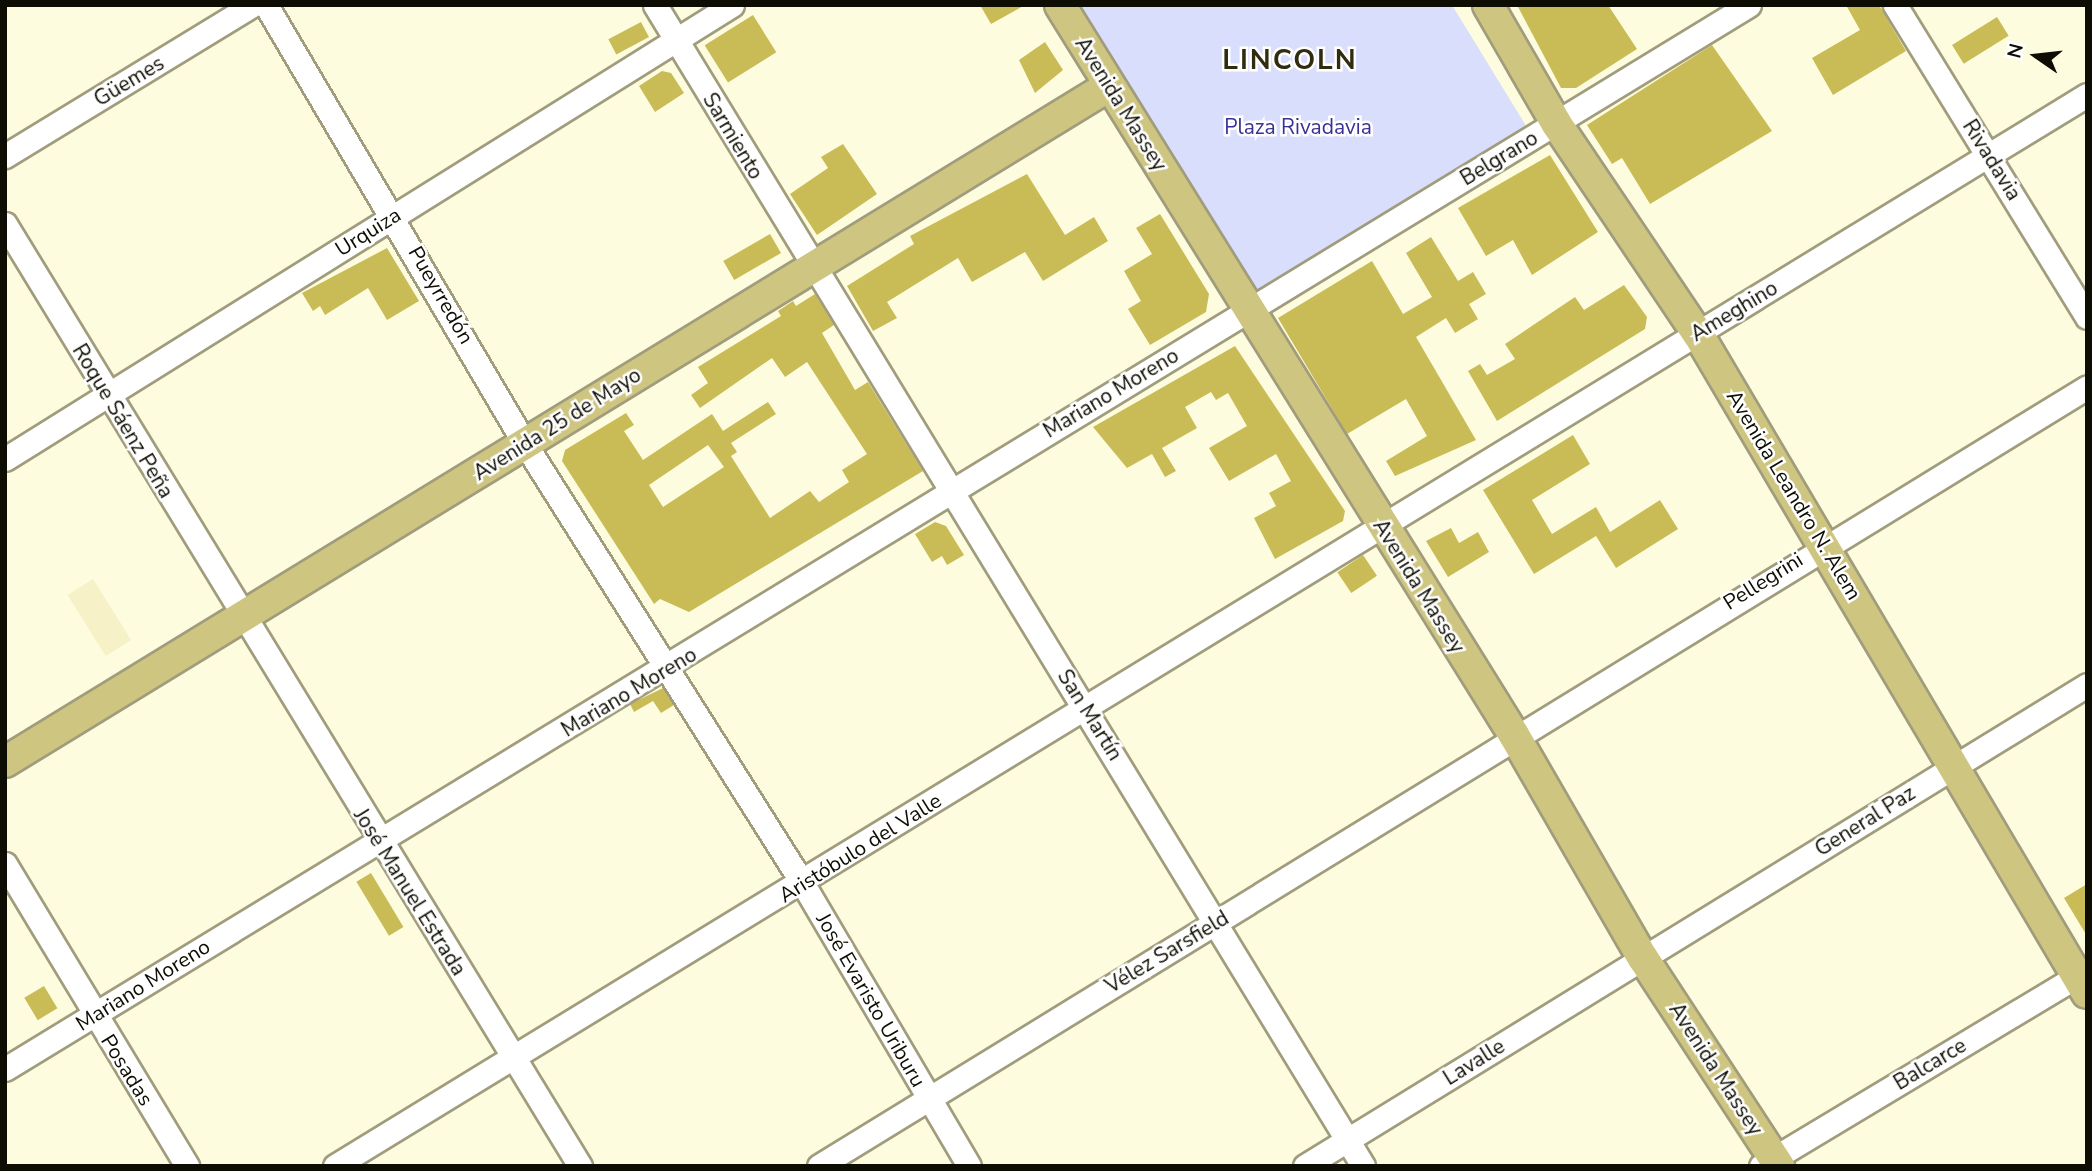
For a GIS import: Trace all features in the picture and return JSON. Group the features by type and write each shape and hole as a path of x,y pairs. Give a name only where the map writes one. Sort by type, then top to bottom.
{"main road":[{"name":"Avenida Massey","path":"1060,5 1514,735 1643,958 1771,1163"},
{"name":"Avenida Leandro N. Alem","path":"1488,5 1556,123 1698,334 2083,980"},
{"name":"Avenida 25 de Mayo","path":"5,762 1109,86"}],"street":[{"name":"Güemes","path":"5,156 252,5"},
{"name":"Pueyrredón","path":"266,5 395,215 525,444"},
{"name":"Sarmiento","path":"655,5 811,267"},
{"name":"Urquiza","path":"5,459 675,38 732,5"},
{"name":"Belgrano","path":"1250,310 1749,5"},
{"name":"Rivadavia","path":"1895,5 1990,155 2087,317"},
{"name":"Ameghino","path":"1383,528 2087,95"},
{"name":"Roque Sáenz Peña","path":"5,224 241,618"},
{"name":"San Martín","path":"811,267 947,491 1086,708 1218,922 1363,1166"},
{"name":"Mariano Moreno","path":"5,1069 376,840 668,670 947,491 1250,310"},
{"name":"Pellegrini","path":"1514,735 1823,544 2087,387"},
{"name":"José Evaristo Uriburu","path":"525,444 803,884 970,1166"},
{"name":"Aristóbulo del Valle","path":"335,1166 511,1055 803,884 1383,528"},
{"name":"José Manuel Estrada","path":"241,618 580,1166"},
{"name":"General Paz","path":"1643,958 2087,685"},
{"name":"Vélez Sarsfield","path":"819,1166 1218,922 1514,735"},
{"name":"Posadas","path":"5,864 94,1016 187,1166"},
{"name":"Lavalle","path":"1305,1166 1643,958"},
{"name":"Balcarce","path":"1771,1163 2083,980"}],"shaded area":[{"path":"93,579 131,640 106,656 68,595"}],"green space":[{"name":"Plaza Rivadavia","path":"1080,5 1452,5 1528,129 1257,295"}],"building":[{"path":"980,5 1025,5 991,24"},
{"path":"1517,5 1608,5 1637,49 1576,88 1561,88"},
{"path":"1846,5 1879,5 1906,51 1833,95 1812,58 1860,30"},
{"path":"753,15 776,52 728,83 705,45"},
{"path":"1997,17 2009,36 1964,64 1952,45"},
{"path":"641,22 649,37 616,54 608,39"},
{"path":"1045,42 1063,70 1035,93 1019,60"},
{"path":"1712,45 1772,131 1650,204 1622,158 1612,164 1587,125"},
{"path":"662,71 671,73 684,93 655,112 639,86"},
{"path":"843,144 877,194 817,235 790,194 828,168 821,157"},
{"path":"1550,155 1598,232 1532,275 1513,240 1486,256 1458,208"},
{"path":"1027,174 1065,235 1094,217 1108,241 1043,281 1025,252 972,282 958,258 887,302 897,318 873,331 847,286 914,244 910,236"},
{"path":"1160,214 1209,294 1206,312 1150,345 1128,309 1141,301 1124,271 1152,254 1136,228"},
{"path":"770,234 781,253 734,280 723,261"},
{"path":"1431,237 1458,281 1473,272 1486,294 1469,304 1478,319 1455,333 1446,318 1416,337 1476,440 1395,476 1386,461 1427,436 1406,399 1347,434 1278,318 1372,261 1403,314 1432,297 1406,253"},
{"path":"387,248 419,301 387,320 368,288 325,315 320,306 313,311 302,293"},
{"path":"1624,285 1647,317 1645,329 1497,421 1468,371 1480,364 1487,375 1515,359 1505,344 1575,297 1584,310"},
{"path":"815,294 834,325 822,333 855,390 868,382 923,471 689,612 660,599 654,604 562,461 565,450 626,413 634,425 624,431 643,460 712,414 723,431 768,402 776,414 731,443 737,452 731,456 770,518 810,491 819,502 849,482 842,470 867,454 807,362 785,377 772,358 700,408 691,395 708,383 698,367 781,316 778,311 793,301 796,306","holes":["708,445 724,467 663,507 649,485"]},
{"path":"1235,346 1345,511 1343,521 1275,559 1254,518 1276,506 1269,493 1291,481 1276,454 1229,481 1209,448 1247,426 1228,393 1216,400 1211,392 1185,407 1197,428 1162,448 1176,471 1165,477 1152,454 1127,468 1093,427"},
{"path":"1573,435 1590,464 1532,500 1552,534 1596,507 1610,532 1660,500 1678,529 1616,568 1596,536 1534,574 1483,490"},
{"path":"935,522 946,526 964,555 947,565 942,556 932,562 915,534"},
{"path":"1451,528 1459,543 1478,532 1489,552 1448,577 1426,541"},
{"path":"1363,555 1377,576 1351,593 1337,572"},
{"path":"663,688 674,705 661,713 653,701 634,712 630,704"},
{"path":"371,873 403,927 389,936 356,882"},
{"path":"2087,884 2087,936 2064,898"},
{"path":"44,986 57,1008 38,1020 24,998"}],"district":[{"name":"LINCOLN","path":"1290,60"}]}
